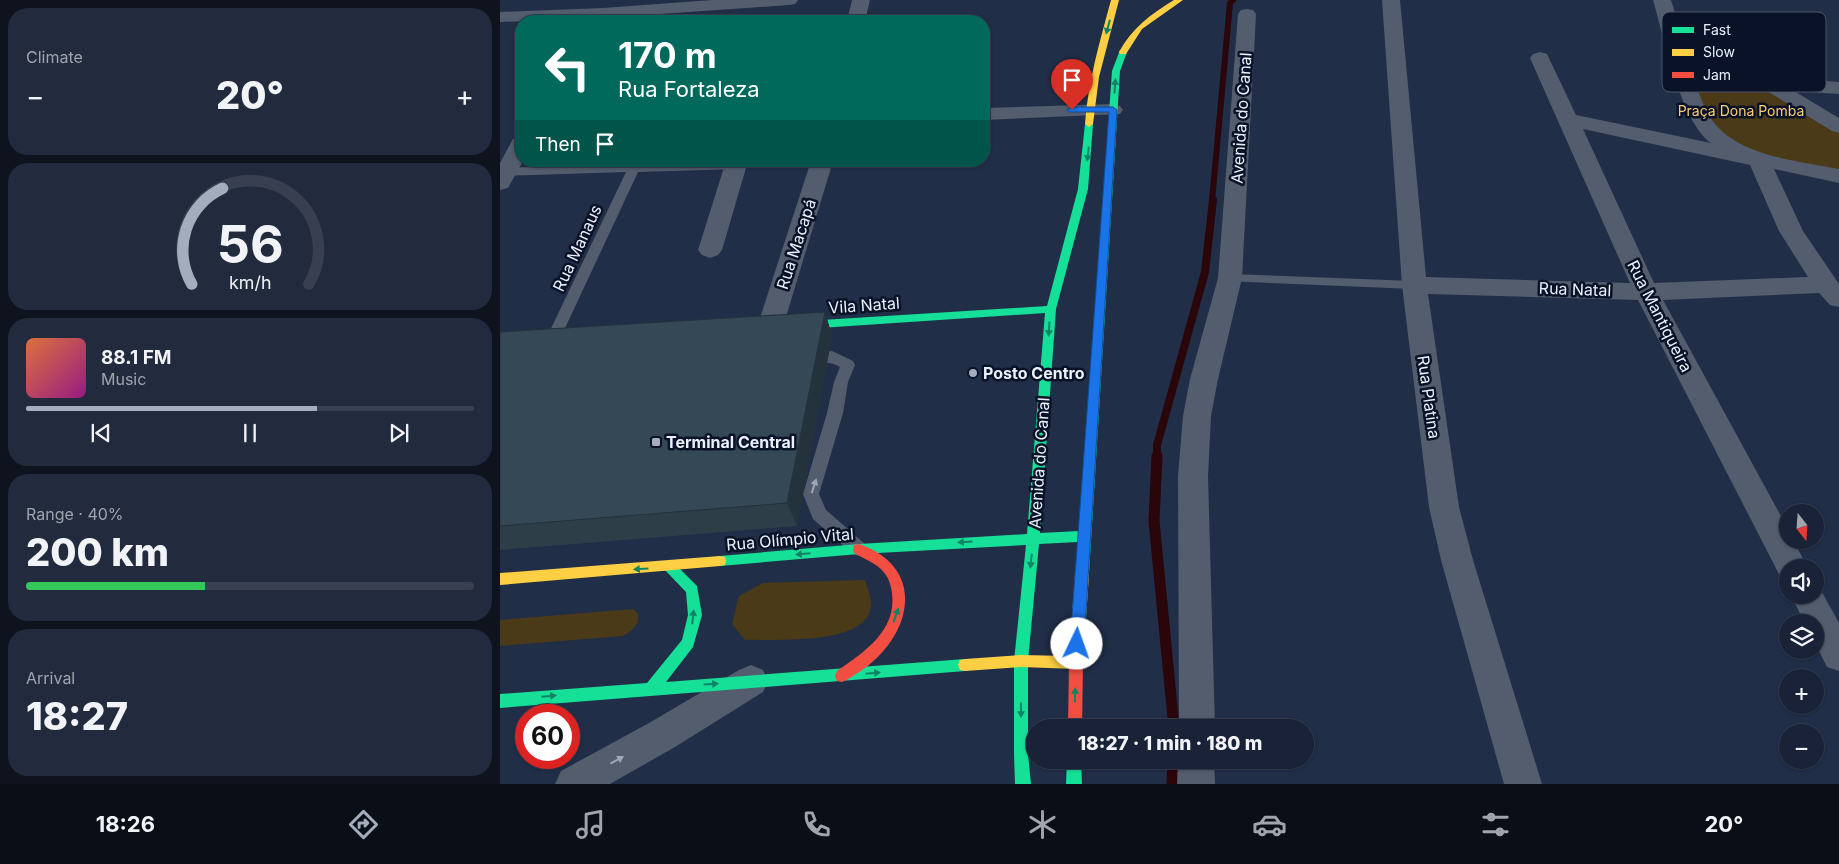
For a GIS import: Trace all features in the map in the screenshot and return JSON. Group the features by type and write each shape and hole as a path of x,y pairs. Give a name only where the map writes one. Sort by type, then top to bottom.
{"main road":[{"name":"Avenida do Canal","path":"1023,784 1021,754 1021,661 1033,538 1050,309 1083,189 1088,145 1089,109 1100,54 1115,0"},
{"path":"1075,719 1076,663 1084,536 1116,71 1127,40 1134,31 1151,16 1179,0"},
{"name":"Vila Natal","path":"765,327 1050,309"},
{"name":"Rua Olímpio Vital","path":"500,579 859,549 1084,536"},
{"path":"842,676 879,647 899,612 899,587 895,577 888,567 859,549"},
{"path":"652,688 688,642 695,615 692,590 669,566"},
{"path":"500,700 842,676 1021,661 1076,663"},
{"path":"1074,769 1074,784"}],"street":[{"path":"522,15 608,7 789,0"},
{"path":"857,15 861,0"},
{"name":"Rua Platina","path":"1391,0 1414,284 1444,507 1460,569 1523,784"},
{"path":"1662,0 1666,12"},
{"name":"Avenida do Canal","path":"1197,719 1193,476 1197,416 1204,379 1230,278 1248,14"},
{"path":"500,17 515,16"},
{"name":"Rua Mantiqueira","path":"1540,58 1646,292 1787,559"},
{"path":"1826,87 1839,88"},
{"path":"1691,92 1696,110 1707,129 1727,145 1759,161 1790,231 1832,292"},
{"path":"1784,92 1839,127"},
{"path":"990,114 1089,109 1113,110"},
{"path":"1568,120 1839,176"},
{"path":"502,176 515,154"},
{"path":"710,250 735,167"},
{"name":"Rua Macapá","path":"765,327 820,167"},
{"name":"Rua Natal","path":"1414,284 1646,292 1832,292"},
{"path":"1812,604 1839,656"},
{"path":"574,784 662,735 751,681"},
{"path":"1196,769 1196,784"}],"lane":[{"path":"502,176 684,167"},
{"name":"Rua Manaus","path":"553,341 633,170"},
{"path":"1230,278 1414,284"},
{"path":"795,359 832,356 848,365 841,382 835,413 811,494 819,514 859,549"}],"green space":[{"name":"Praça Dona Pomba","path":"1695,92 1780,92 1839,129 1839,176 1759,161 1708,129"},
{"path":"865,580 871,601 869,614 861,624 848,631 831,636 793,640 745,640 732,624 739,596 763,583"},
{"path":"633,609 638,614 638,622 632,630 623,636 500,646 500,620"}],"building":[{"name":"Terminal Central","path":"825,312 787,503 500,526 500,332"}],"waterway":[{"path":"1212,201 1230,3 1233,0"},
{"path":"1157,456 1157,445 1205,272 1213,200"},
{"path":"1157,456 1154,521 1173,719"},
{"path":"1172,784 1173,769"}],"traffic: fast":[{"path":"1082,574 1116,71 1123,52"},
{"path":"1021,661 1033,538 1051,309 1083,189 1089,124"},
{"path":"790,326 1051,309"},
{"path":"720,561 859,549 1084,536"},
{"path":"652,688 688,643 695,615 692,590 669,567"},
{"path":"1021,661 1021,754 1023,784"},
{"path":"500,701 965,665"},
{"path":"1074,769 1074,784"}],"traffic: slow":[{"path":"1089,124 1095,77 1115,0"},
{"path":"1123,52 1139,28 1179,0"},
{"path":"500,579 720,561"},
{"path":"965,665 1021,661 1076,663 1082,574"}],"traffic: jam":[{"path":"842,676 870,656 885,640 896,620 899,609 900,598 894,577 882,562 859,549"},
{"path":"1075,719 1076,663"}],"place":[{"name":"Posto Centro","path":"973,373"},
{"name":"Terminal Central","path":"656,442"}],"route":[{"path":"1072,110 1113,110 1077,644"}]}
